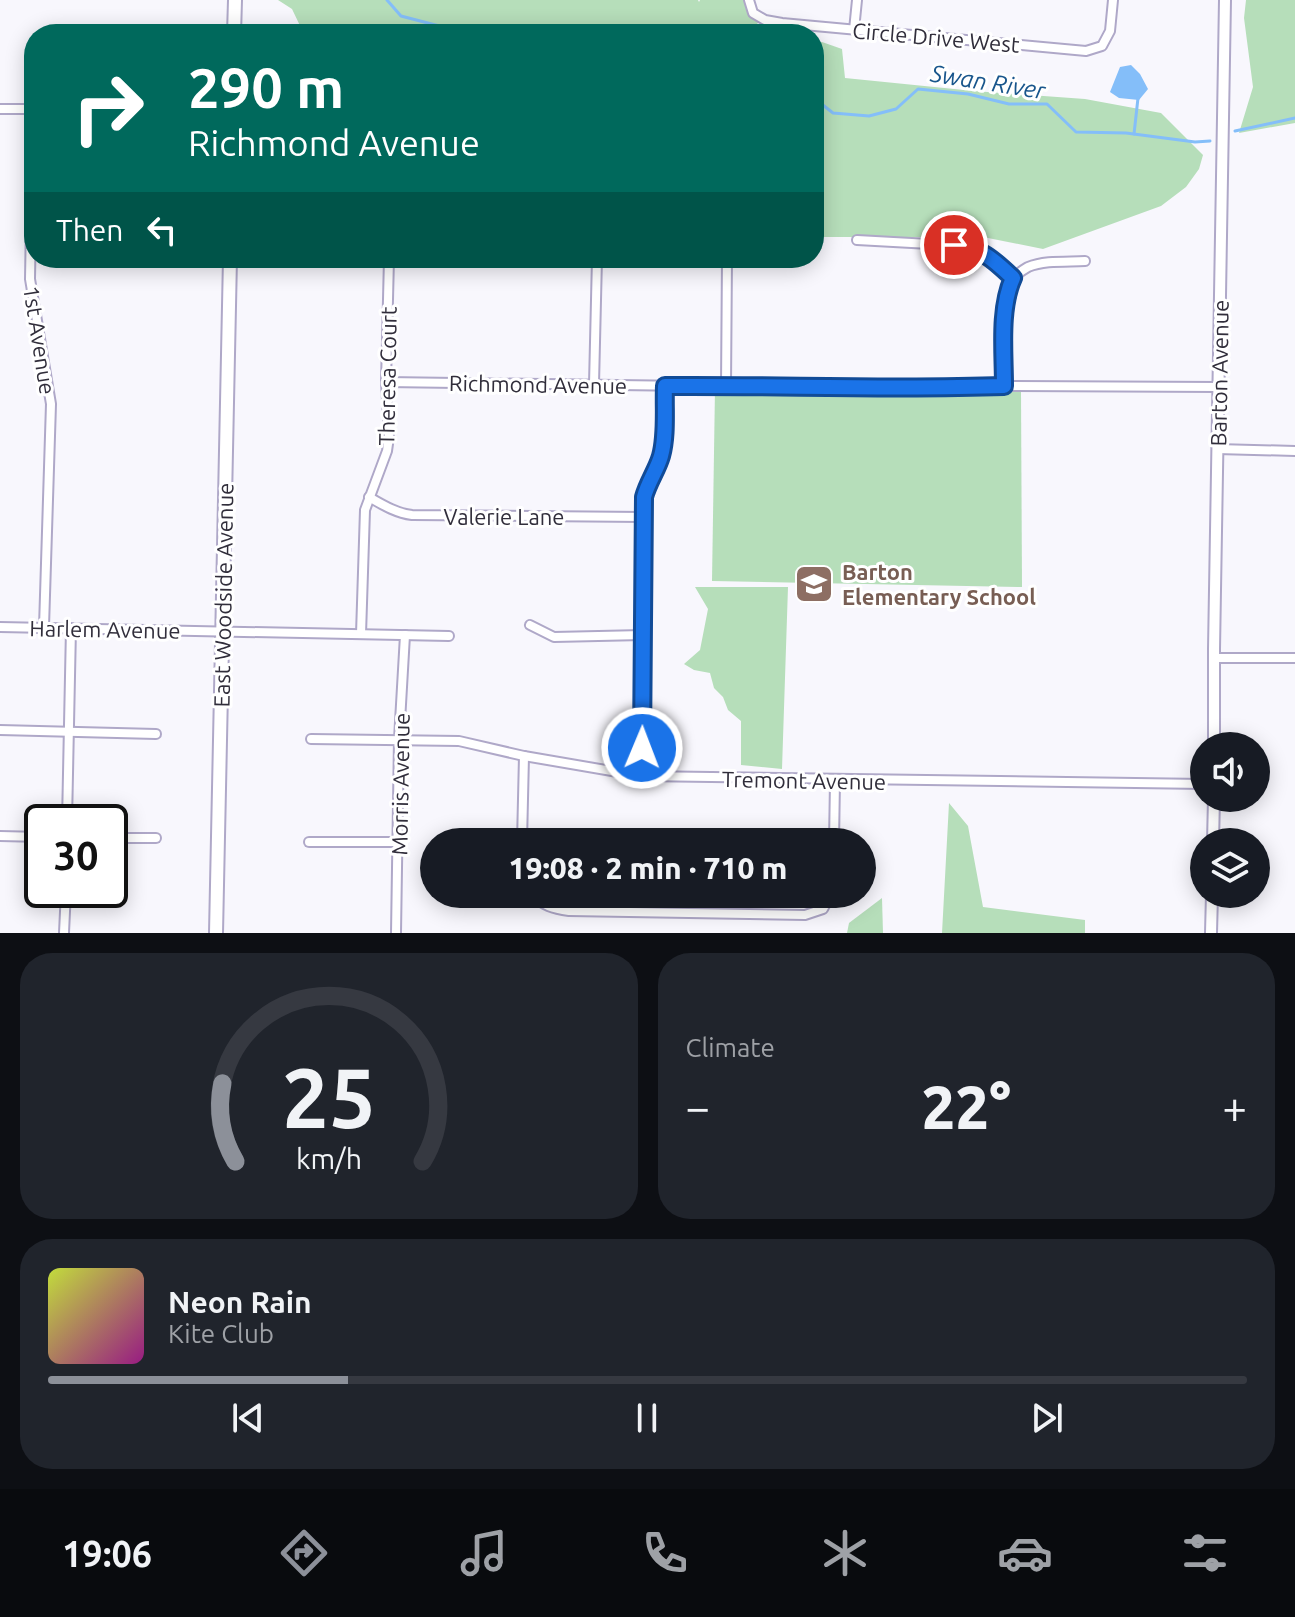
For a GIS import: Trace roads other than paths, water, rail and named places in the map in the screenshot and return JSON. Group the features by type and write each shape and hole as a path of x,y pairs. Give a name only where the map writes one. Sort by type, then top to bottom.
{"main road":[{"path":"234,24 235,0"},
{"name":"East Woodside Avenue","path":"216,933 230,268"}],"street":[{"name":"Circle Drive West","path":"749,0 753,13 765,20 792,24"},
{"path":"854,30 857,0"},
{"name":"Circle Drive West","path":"824,27 1086,51 1102,46 1110,31 1113,0"},
{"name":"Barton Avenue","path":"1214,732 1225,0"},
{"path":"0,109 24,109"},
{"path":"857,240 966,246 987,254 1013,278"},
{"path":"1004,386 1006,293 1013,278 1025,269 1040,264 1085,261"},
{"name":"1st Avenue","path":"30,268 51,404 44,627"},
{"name":"Theresa Court","path":"361,634 365,510 387,451 389,437 386,382 389,268"},
{"path":"594,384 597,268"},
{"path":"726,385 727,268"},
{"name":"Richmond Avenue","path":"386,382 916,389 1004,386 1219,387"},
{"path":"641,776 643,517 647,487 663,446 665,386"},
{"path":"1217,449 1295,451"},
{"name":"Valerie Lane","path":"369,497 392,510 412,515 643,517"},
{"path":"530,625 554,637 643,635"},
{"name":"Harlem Avenue","path":"0,627 449,636"},
{"path":"67,804 71,628"},
{"name":"Morris Avenue","path":"396,933 399,739 405,635"},
{"path":"1214,658 1295,658"},
{"path":"0,730 156,734"},
{"name":"Tremont Avenue","path":"311,739 459,741 524,756 641,776 1190,784"},
{"path":"522,828 524,756"},
{"path":"834,828 835,781"},
{"path":"0,836 24,837"},
{"path":"128,838 156,838"},
{"path":"309,842 398,842"},
{"path":"64,933 65,908"},
{"path":"553,908 569,911 805,915 824,908"},
{"path":"1211,933 1212,908"}],"water":[{"path":"1131,65 1148,89 1139,100 1119,98 1110,92 1120,67"}],"waterway":[{"name":"Swan River","path":"387,0 401,16 432,24"},
{"name":"Swan River","path":"824,106 833,113 869,116 896,109 918,89 968,94 1009,104 1047,104 1076,132 1210,141"},
{"path":"1134,134 1138,98"},
{"name":"Swan River","path":"1235,131 1295,118"}],"place":[{"name":"Barton Elementary School","path":"814,584"}]}
